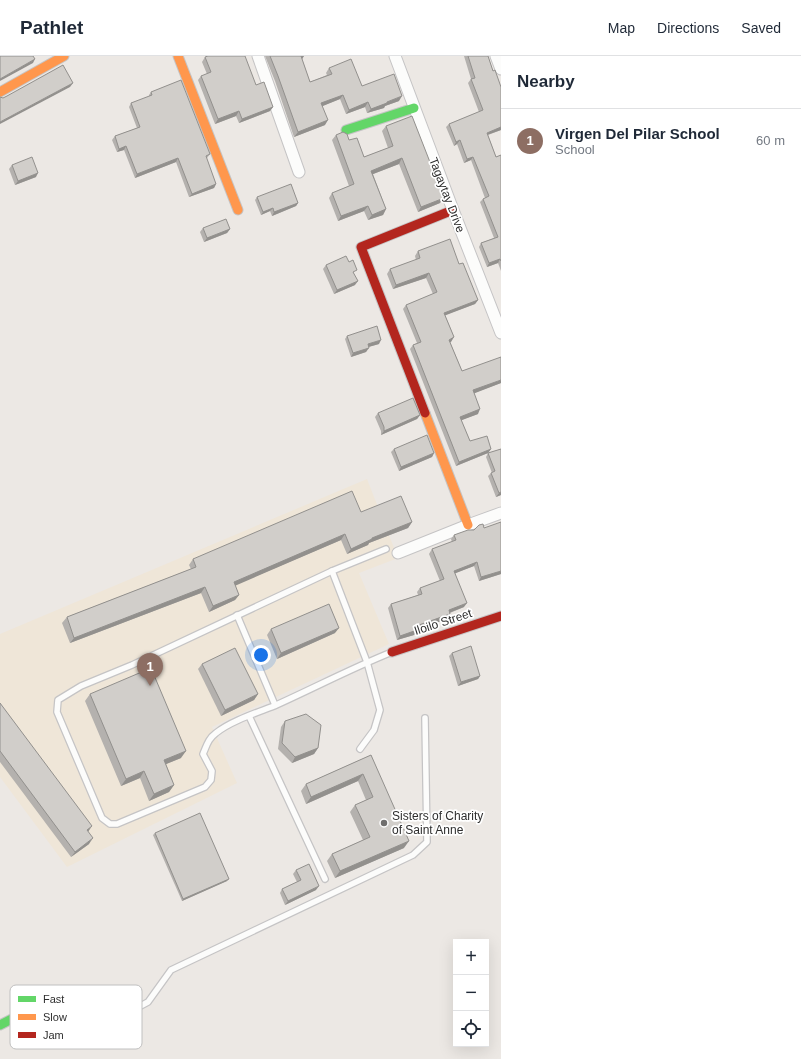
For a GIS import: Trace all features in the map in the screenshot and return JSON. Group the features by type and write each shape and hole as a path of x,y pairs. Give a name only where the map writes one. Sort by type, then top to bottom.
{"street":[{"path":"0,92 64,56"},
{"path":"178,56 238,210"},
{"path":"258,56 299,172"},
{"name":"Tagaytay Drive","path":"395,56 501,333"},
{"path":"496,56 501,69"},
{"path":"346,130 414,108"},
{"path":"453,210 361,247 468,525"},
{"path":"398,553 501,513"},
{"name":"Iloilo Street","path":"392,652 501,616"},
{"path":"0,1025 10,1020"}],"lane":[{"path":"386,549 332,571 132,665 81,686 58,700 57,712 102,818 110,824 117,824 205,787 211,780 212,771 203,754 209,740 217,732 367,662 392,652"},
{"path":"332,571 367,662 380,710 374,730 360,749"},
{"path":"237,615 275,705"},
{"path":"249,716 325,879"},
{"path":"142,1005 148,1002 170,970 413,855 427,842 425,718"}],"shaded area":[{"path":"367,479 398,558 359,573 389,644 212,727 237,783 67,867 0,777 0,634"}],"building":[{"path":"0,56 33,56 35,59 0,79"},
{"path":"245,56 256,85 264,82 273,107 242,119 239,111 218,119 201,76 211,72 205,57"},
{"path":"270,56 301,56 310,82 332,74 329,68 351,59 362,86 394,74 402,96 371,109 368,102 349,110 343,95 321,103 328,120 298,132"},
{"path":"468,56 488,56 501,87 501,127 487,133 496,157 501,155 501,261 500,259 489,263 481,243 498,237 483,199 489,196 473,157 467,159 460,140 456,142 449,124 483,110 471,79 475,78"},
{"path":"63,65 73,83 0,122 0,97 3,98 7,96"},
{"path":"181,80 210,154 206,156 216,184 192,194 178,158 137,174 126,146 119,149 115,136 140,127 131,103 152,95 151,92"},
{"path":"412,116 444,198 421,207 402,158 371,171 386,209 372,215 368,206 341,216 332,193 354,184 336,135 343,132 347,134 349,140 357,138 364,157 393,146 386,126"},
{"path":"32,157 38,173 18,181 12,165"},
{"path":"291,184 298,203 274,212 273,208 263,212 257,197"},
{"path":"226,219 230,229 207,238 203,228"},
{"path":"450,239 459,264 463,263 478,300 444,313 454,337 449,340 462,371 501,357 501,380 473,390 480,409 460,417 470,441 487,436 491,449 459,462 413,345 421,342 406,305 437,292 429,273 396,285 390,269 420,258 418,251"},
{"path":"346,256 349,262 353,260 357,270 353,272 358,281 337,290 326,265"},
{"path":"377,326 381,340 368,344 369,348 353,353 347,336"},
{"path":"413,398 420,415 384,431 384,427 378,413"},
{"path":"427,435 434,453 401,467 394,449"},
{"path":"501,449 501,492 499,493 491,473 495,471 488,453"},
{"path":"352,491 361,512 401,496 412,522 372,538 351,549 345,534 234,582 239,595 213,606 205,587 74,638 67,617 196,567 193,559"},
{"path":"501,522 501,571 481,577 477,562 454,571 467,603 449,610 450,614 416,626 417,630 400,636 391,604 422,594 420,588 444,579 432,549 456,540 454,535 468,530 474,530 479,525 483,524 484,528"},
{"path":"329,604 339,628 281,653 271,629"},
{"path":"471,646 480,676 461,682 452,653"},
{"path":"235,648 258,694 225,710 202,664"},
{"path":"151,668 186,751 164,760 174,785 154,794 144,771 126,779 90,694"},
{"path":"0,703 92,826 87,830 93,838 75,852 0,751"},
{"path":"306,714 321,725 318,748 295,757 282,743 285,721"},
{"name":"Sisters of Charity of Saint Anne","path":"371,755 409,841 340,871 332,854 370,837 355,805 373,797 363,774 311,797 306,784"},
{"path":"200,813 229,879 183,899 155,833"},
{"path":"309,864 319,886 288,901 282,889 301,880 296,870"}],"traffic: fast":[{"path":"346,130 414,108"},
{"path":"0,1025 10,1020"}],"traffic: slow":[{"path":"0,92 64,56"},
{"path":"178,56 238,210"},
{"path":"425,413 468,525"}],"traffic: jam":[{"path":"425,413 361,247 453,210"},
{"path":"392,652 501,616"}],"place":[{"name":"Virgen Del Pilar School","path":"150,686"},
{"name":"Sisters of Charity of Saint Anne","path":"384,823"}]}
